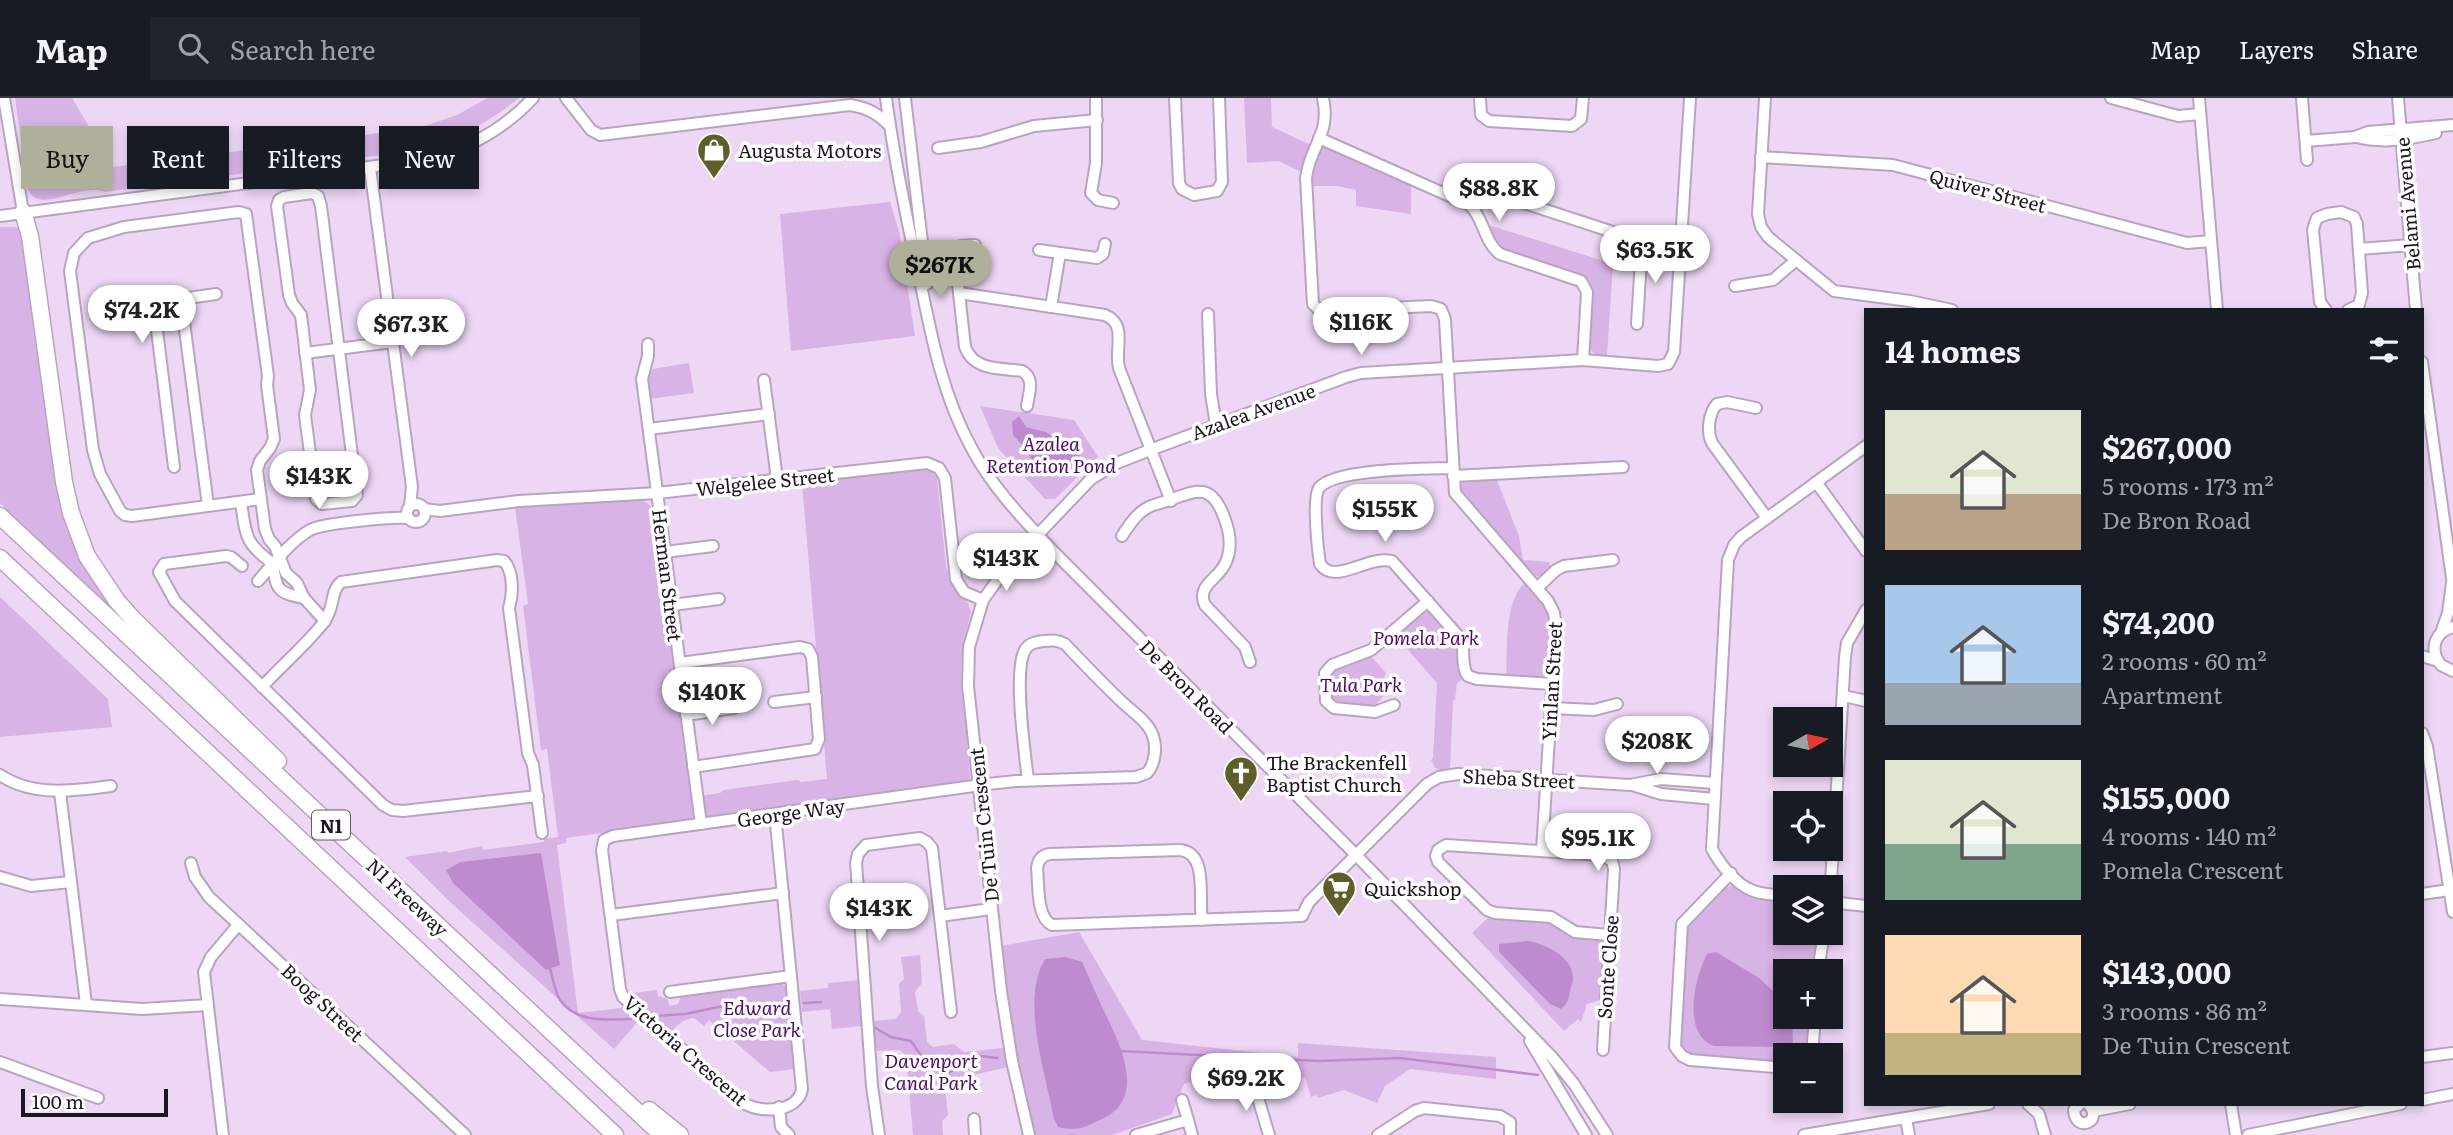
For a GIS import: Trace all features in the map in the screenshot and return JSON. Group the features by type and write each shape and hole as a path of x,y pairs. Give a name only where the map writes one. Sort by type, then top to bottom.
{"highway":[{"path":"23,212 30,234 64,482 74,524 87,555 99,576 134,620 332,816 341,834"},
{"name":"N1 Freeway","path":"0,516 662,1135"},
{"name":"N1 Freeway","path":"0,558 613,1135"},
{"path":"556,1037 680,1135"}],"street":[{"path":"4,98 23,212"},
{"path":"0,216 446,155 464,148 506,123 533,98"},
{"path":"566,98 591,130 606,136 850,105 869,108 890,126"},
{"path":"850,105 862,98"},
{"name":"De Bron Road","path":"886,98 901,194 934,350 954,412 972,449 1010,503 1038,535 1517,1020 1574,1084 1606,1135"},
{"name":"De Bron Road","path":"905,98 934,350"},
{"path":"1096,98 1096,163 1091,193 1098,200 1113,203"},
{"path":"1174,98 1179,183 1186,192 1199,195 1217,191 1222,182 1219,98"},
{"path":"1323,98 1326,123 1319,138 1470,205 1478,214 1494,250 1500,254 1581,281 1587,292 1583,360"},
{"path":"1480,98 1481,115 1489,121 1572,126 1581,119 1583,98"},
{"path":"1512,199 1642,244 1680,254 1690,98"},
{"path":"1765,98 1759,220 1768,237 1826,287 1841,293 1910,301 1943,308"},
{"path":"2111,98 2178,116 2200,114"},
{"path":"2199,98 2217,308"},
{"path":"2302,98 2307,160"},
{"name":"Belami Avenue","path":"2398,98 2416,308"},
{"path":"938,148 981,142 1034,127 1097,120"},
{"path":"2306,141 2356,137 2368,132 2453,125"},
{"path":"2356,137 2372,141 2402,141 2453,130"},
{"name":"Yinlan Street","path":"1319,138 1308,164 1306,178 1313,304 1319,310 1326,311 1438,307 1445,316 1453,472 1457,497 1552,607 1555,619 1546,779"},
{"name":"Quiver Street","path":"1761,157 1894,165 2187,243 2211,241"},
{"path":"370,167 416,511"},
{"path":"312,193 320,198 339,349 357,495 352,500 322,504 317,502 305,415 310,390 301,315 290,299 277,206 279,200 284,197 312,193"},
{"path":"261,499 127,516 120,511 94,459 70,271 74,253 83,241 124,227 239,212 246,214 274,435 272,445 258,467 266,533 275,545 275,584 285,595 303,598"},
{"path":"2324,308 2320,302 2313,230 2317,218 2341,212 2354,217 2359,249 2361,300 2354,308"},
{"path":"1039,250 1097,258 1103,254 1105,244"},
{"path":"1637,324 1642,244"},
{"path":"2359,249 2411,244"},
{"path":"975,245 964,245 956,253 963,342 970,358 980,365 1025,372 1030,380 1027,406"},
{"path":"1051,307 1060,253"},
{"name":"Azalea Avenue","path":"1038,535 1091,479 1117,463 1353,374 1583,360 1658,366 1668,364 1674,352 1680,254"},
{"path":"1735,285 1773,280 1795,261"},
{"path":"959,293 1105,315 1116,323 1119,331 1118,363 1171,501"},
{"path":"174,467 154,308 158,302 216,294"},
{"path":"181,299 208,506"},
{"path":"1208,314 1212,402 1216,425"},
{"path":"306,353 393,342"},
{"name":"Herman Street","path":"648,344 642,379 701,824"},
{"path":"2424,376 2453,584 2448,613 2434,650 2453,683"},
{"path":"764,380 777,479"},
{"path":"1756,408 1727,401 1717,404 1711,414 1709,435 1712,443 1767,518"},
{"path":"649,429 769,414"},
{"path":"1773,894 1752,891 1716,858 1712,849 1728,560 1737,541 1864,447"},
{"name":"Welgelee Street","path":"258,581 312,529 416,511 440,511 519,501 657,493 923,463 936,466 945,478 956,579 964,592 983,600"},
{"path":"1552,684 1477,680 1468,676 1463,666 1464,647 1461,639 1396,564 1388,560 1363,563 1336,573 1325,570 1319,561 1316,495 1323,484 1352,474 1623,467"},
{"path":"1816,482 1864,548"},
{"path":"1122,536 1140,512 1156,504 1203,491 1211,494 1219,503 1229,534 1230,550 1225,565 1205,587 1202,599 1245,647 1250,662"},
{"path":"242,502 247,538 253,546 277,560 296,583 303,598 325,621"},
{"name":"De Tuin Crescent","path":"1029,1135 1012,1061 991,909 967,668 974,625 983,600 996,580 1038,535"},
{"path":"665,552 713,546"},
{"path":"242,566 226,556 164,564 159,572 175,601 387,808 403,811 538,796"},
{"path":"262,687 325,621 333,605 335,589 344,580 496,560 506,563 512,588 513,597 509,608 528,753 533,765 542,833"},
{"path":"1537,588 1564,566 1613,560"},
{"path":"672,605 719,599"},
{"path":"1394,705 1375,712 1334,708 1326,701 1325,673 1332,665 1371,650 1428,601"},
{"path":"1832,875 1847,643 1864,613"},
{"path":"2424,641 2453,627"},
{"name":"George Way","path":"604,840 613,835 1028,780 1140,776 1150,770 1154,762 1154,740 1151,732 1136,713 1060,641 1032,644 1023,656 1020,698 1028,780"},
{"path":"680,663 803,647 812,654 819,742 813,751 693,767"},
{"path":"2424,657 2446,667"},
{"path":"1844,696 1864,701"},
{"path":"774,702 816,697"},
{"path":"1550,708 1594,710 1617,704"},
{"path":"686,715 734,708"},
{"path":"2424,738 2453,912"},
{"name":"Sheba Street","path":"1202,920 1198,863 1189,852 1180,850 1050,854 1039,861 1037,868 1042,914 1046,922 1052,925 1202,920 1302,916 1309,902 1408,802 1439,777 1452,774 1630,785 1661,794 1714,799"},
{"path":"0,775 16,782 60,792 111,786"},
{"path":"1546,779 1542,851 1446,845 1438,850 1438,862 1487,910 1495,913 1551,917 1575,932 1609,934"},
{"name":"Sheba Street","path":"1630,785 1661,779 1714,783"},
{"path":"1679,796 1680,781"},
{"path":"60,792 86,1004"},
{"path":"775,814 802,1093 793,1105 779,1107 781,1127 789,1135"},
{"path":"879,1135 872,1086 856,863 860,849 869,844 916,838 928,842 933,853 951,1012"},
{"name":"Victoria Crescent","path":"604,840 602,847 620,989 624,1000 747,1105 758,1109 779,1107"},
{"name":"Sonte Close","path":"1542,851 1602,855 1610,859 1614,869 1603,1050"},
{"name":"Boog Street","path":"191,863 201,888 238,925 465,1135"},
{"path":"1731,873 1682,925 1675,1046 1679,1054 1689,1059 1773,1067"},
{"path":"0,877 31,886 71,882"},
{"path":"2424,894 2449,890"},
{"path":"611,915 783,893"},
{"path":"1843,902 1864,906"},
{"path":"940,915 991,909"},
{"path":"223,1135 205,966 238,925"},
{"path":"670,992 791,976"},
{"path":"0,999 142,1009 208,1005"},
{"name":"De Bron Road","path":"1517,1020 1586,1135"},
{"path":"2424,1057 2453,1054"},
{"path":"0,1062 98,1098"},
{"path":"1253,1081 1269,1135"},
{"path":"2424,1100 2453,1094"},
{"path":"1182,1100 1192,1135"},
{"path":"1804,1135 1978,1106"},
{"path":"2030,1106 2039,1114 2045,1135"},
{"path":"2078,1106 2074,1110 2074,1117 2079,1122 2088,1122 2093,1118 2091,1108 2110,1106"},
{"path":"2231,1106 2236,1135"},
{"path":"2248,1135 2391,1106"},
{"path":"1378,1135 1418,1110 1427,1108 1504,1117 1511,1126 1510,1135"},
{"path":"974,1119 975,1135"},
{"path":"1906,1119 1909,1135"},
{"path":"1136,1135 1188,1120"}],"green space":[{"path":"15,98 72,98 89,126 21,126 21,140"},
{"path":"488,98 519,98 477,126 425,126 457,115"},
{"path":"1244,98 1271,98 1272,127 1311,145 1301,172 1279,161 1247,163"},
{"path":"379,133 379,155 365,157 365,135"},
{"path":"1323,146 1411,183 1411,214 1356,206 1356,190 1337,186 1311,186 1314,165"},
{"path":"243,150 243,173 229,175 229,152"},
{"path":"127,165 127,189 85,191 43,200 34,197 28,190 113,189 113,167"},
{"path":"890,202 899,231 915,336 791,351 780,214"},
{"path":"1492,226 1613,264 1607,356 1596,355 1589,348 1592,290 1585,278 1507,253 1497,246 1489,228"},
{"path":"0,227 16,227 23,231 59,482 121,617 0,503"},
{"path":"689,363 694,393 649,399 647,379 653,369"},
{"name":"Azalea Retention Pond","path":"980,406 1074,420 1098,457 1055,499 1045,499 998,448"},
{"path":"923,469 932,472 937,478 946,566 953,587 968,603 971,612 963,643 961,668 970,778 966,783 708,817 704,813 701,796 724,790 798,780 801,782 827,779 802,482"},
{"path":"1496,478 1519,536 1523,560 1549,562 1552,569 1542,576 1531,574 1460,492 1461,483 1467,480"},
{"path":"641,500 649,504 655,514 695,811 692,818 683,822 566,838 566,843 557,845 578,1013 621,1008 623,1005 640,1019 614,1049 451,903 405,857 448,853 482,846 483,850 544,842 544,839 558,837 547,749 541,750 523,606 528,604 515,507"},
{"path":"1525,582 1549,613 1549,669 1541,678 1506,678 1510,614 1518,591"},
{"path":"0,597 108,699 112,727 0,737"},
{"name":"Pomela Park","path":"1424,612 1430,612 1453,636 1458,646 1460,670 1464,678 1457,683 1453,700 1450,768 1441,770 1435,768 1431,760 1437,683 1395,635"},
{"name":"Tula Park","path":"1370,655 1386,673 1386,693 1374,707 1337,705 1330,699 1328,677 1332,670"},
{"path":"1733,885 1753,896 1773,899 1773,945 1817,945 1815,959 1773,959 1773,1029 1809,1029 1809,1043 1773,1043 1773,1063 1689,1055 1680,1046 1685,927 1721,889"},
{"path":"1490,916 1548,920 1570,935 1597,938 1603,942 1601,997 1600,1000 1587,1004 1581,1022 1578,1019 1564,1031 1472,933"},
{"path":"1079,932 1142,1040 1298,1057 1298,1043 1496,1057 1496,1079 1410,1069 1385,1086 1377,1103 1344,1090 1318,1098 1316,1095 1311,1097 1305,1077 1274,1086 1268,1067 1247,1065 1184,1084 1172,1114 1112,1135 1035,1135 1015,1050 1001,946"},
{"name":"Davenport Canal Park","path":"920,955 922,983 915,992 918,1011 924,1016 927,1042 933,1047 954,1044 964,1052 1004,1048 1008,1067 952,1080 945,1089 948,1115 942,1121 943,1135 913,1135 906,1056 900,1050 878,1051 872,1043 871,1021 896,1019 901,1012 899,984 904,979 901,957"},
{"path":"861,980 862,1026 832,1029 830,1009 802,1012 800,991 828,988 828,983"},
{"name":"Edward Close Park","path":"780,982 788,989 796,1069 770,1072 709,1020 704,1026 694,1018 686,1020 670,1034 626,994 657,990 658,996 667,999 670,1006 678,1004 682,994"}],"shaded area":[{"path":"1019,416 1026,427 1046,432 1083,460 1069,462 1052,474 1045,475 1033,464 1027,450 1013,435 1012,422"},
{"path":"541,853 560,965 546,970 453,883 446,870 461,862"},
{"path":"1528,941 1550,949 1569,964 1573,982 1568,1000 1561,1009 1550,1004 1499,952 1499,944"},
{"path":"1716,952 1759,978 1773,991 1773,1029 1792,1029 1793,1043 1773,1043 1773,1047 1714,1046 1704,1040 1697,1030 1694,1004 1698,976 1707,954"},
{"path":"1065,957 1082,962 1115,1034 1126,1066 1125,1096 1117,1108 1104,1118 1077,1129 1058,1127 1054,1119 1035,1016 1038,976 1045,959"}],"waterway":[{"path":"550,969 560,1000 574,1013 592,1019 631,1019"},
{"path":"804,1003 821,1002"},
{"path":"656,1016 685,1014 733,1004 786,1005"},
{"path":"872,1026 891,1037 911,1041 936,1077 946,1075 973,1055 997,1058"},
{"path":"1120,1051 1319,1061 1400,1058 1538,1075"}],"place":[{"name":"Augusta Motors","path":"714,180"},
{"name":"The Brackenfell Baptist Church","path":"1241,803"},
{"name":"Quickshop","path":"1339,918"}]}
